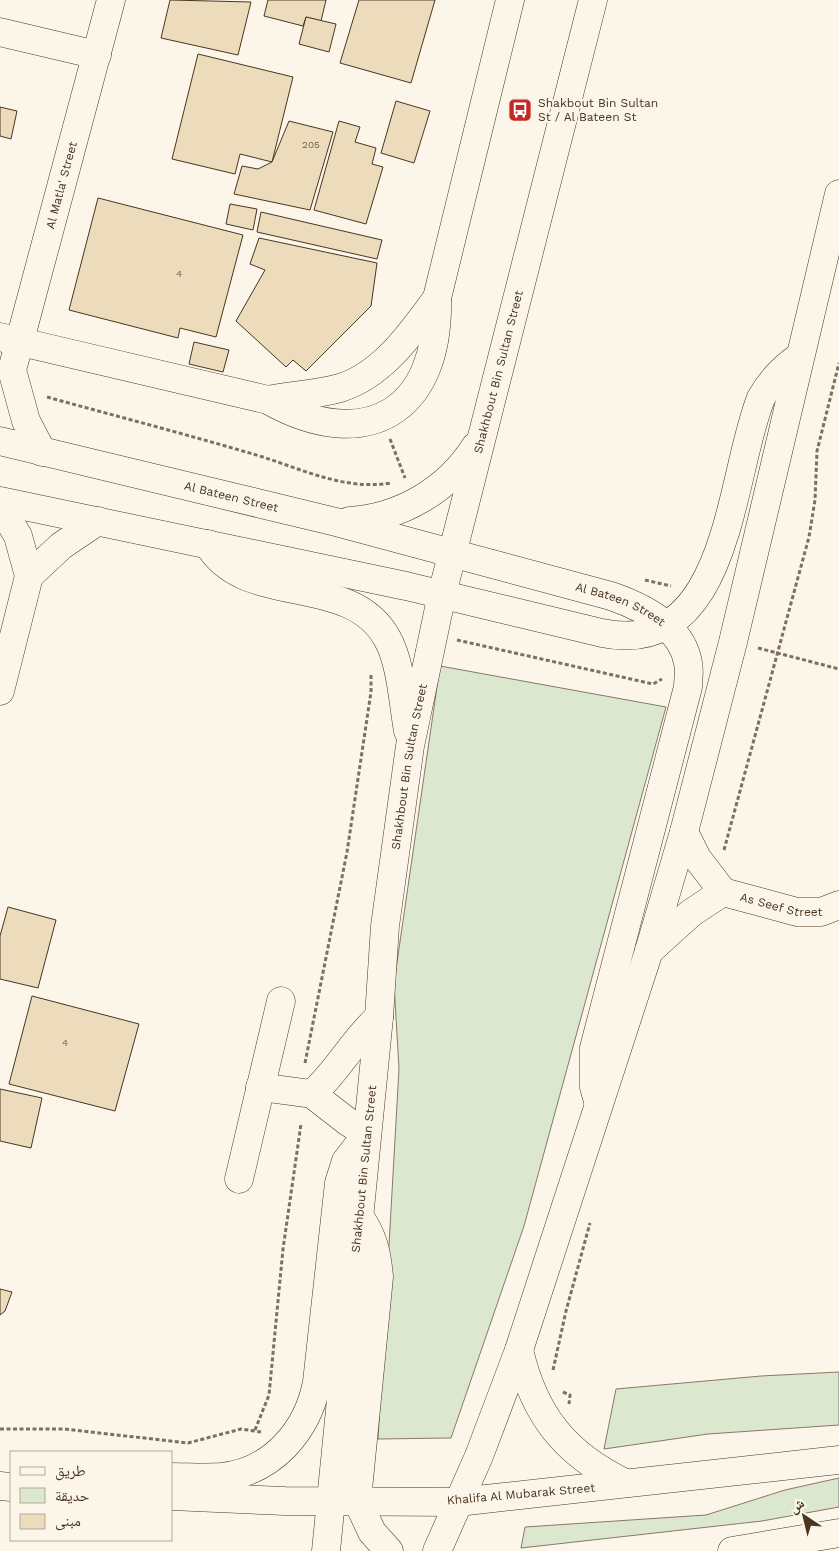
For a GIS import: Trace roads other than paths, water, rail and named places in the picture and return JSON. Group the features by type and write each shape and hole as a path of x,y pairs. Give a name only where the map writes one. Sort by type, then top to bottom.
{"main road":[{"name":"Al Matla' Street","path":"9,380 10,339 97,55 111,0"},
{"path":"10,339 268,400 300,415 349,425 377,420 392,413 413,393 427,366 436,334 437,298 510,0"},
{"name":"Shakhbout Bin Sultan Street","path":"326,1551 344,1501 359,1216 379,1017 386,917 410,746 452,553 593,0"},
{"path":"0,32 97,55"},
{"path":"437,1551 479,1456 520,1350 649,952 684,832 733,642 839,194"},
{"path":"268,400 328,391 366,376 388,358 437,298"},
{"path":"600,1107 594,1088 594,1048 688,687 688,663 675,635 665,626 693,604 710,576 716,561 756,409 767,386 783,368 799,357"},
{"path":"9,380 26,421 42,452"},
{"path":"336,522 363,520 390,514 415,503 436,490 454,474 470,456 482,435"},
{"name":"Al Bateen Street","path":"0,442 336,522 612,596 640,607 665,626 648,634 618,636 442,594 0,501"},
{"path":"0,505 18,536 29,576"},
{"path":"0,691 10,606 29,576 61,546 98,521"},
{"path":"208,544 221,562 239,574 348,603 371,618 381,628 392,650 410,746"},
{"name":"As Seef Street","path":"684,832 697,858 724,892 797,912 821,912 839,905"},
{"name":"As Seef Street","path":"649,952 691,913 724,892"},
{"path":"238,1179 281,1001"},
{"path":"312,1094 335,1072 360,1035 379,1017"},
{"path":"172,1477 222,1477 239,1474 256,1467 285,1447 307,1417 314,1400 339,1183 352,1151 367,1134 342,1118 312,1094 260,1087"},
{"path":"520,1350 531,1390 551,1426 584,1460 625,1483"},
{"name":"Khalifa Al Mubarak Street","path":"172,1496 458,1502 839,1460"},
{"path":"344,1501 389,1551"},
{"path":"732,1551 839,1533"}],"place":[{"name":"Shakbout Bin Sultan St / Al Bateen St","path":"520,110"}]}
